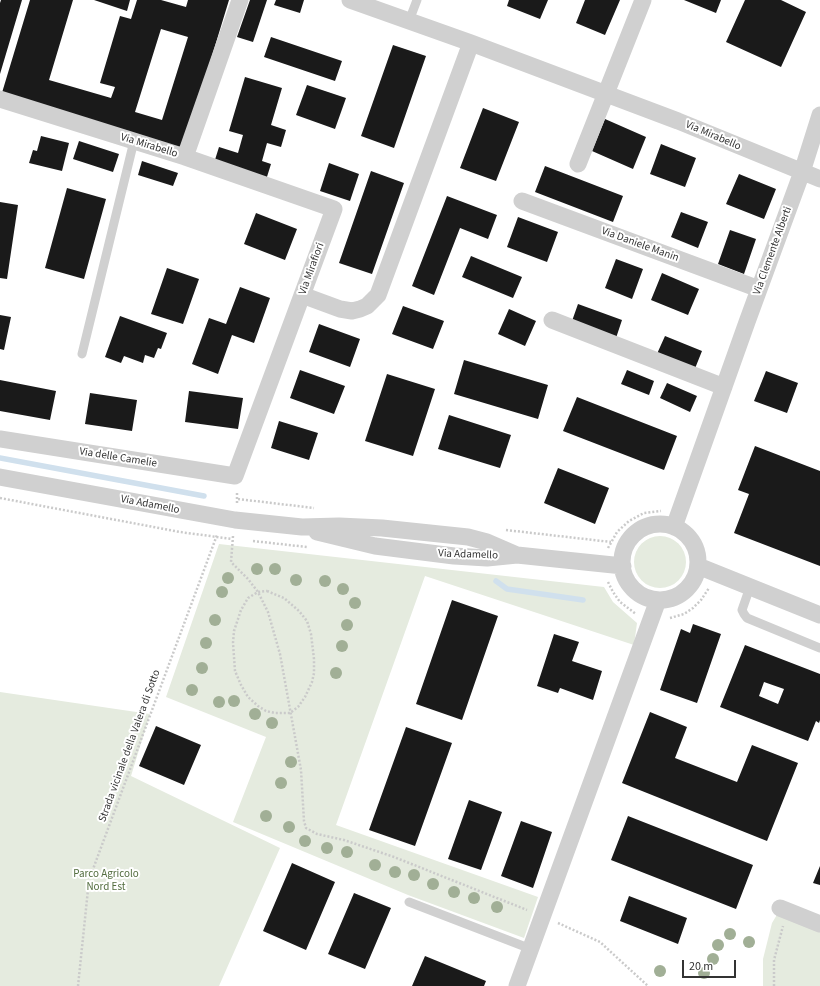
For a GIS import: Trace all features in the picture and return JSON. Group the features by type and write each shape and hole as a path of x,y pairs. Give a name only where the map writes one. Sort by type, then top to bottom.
{"street":[{"name":"Via Mirabello","path":"0,99 185,157 240,0"},
{"name":"Via Mirabello","path":"350,0 471,43 678,121 820,179"},
{"path":"578,164 643,0"},
{"path":"302,295 340,309 352,311 367,306 378,295 471,43"},
{"name":"Via Clemente Alberti","path":"674,527 802,172 820,115"},
{"name":"Via Mirafiori","path":"185,157 334,209 235,476"},
{"name":"Via Daniele Manin","path":"522,201 759,289"},
{"path":"552,320 724,387"},
{"name":"Via delle Camelie","path":"0,439 235,476"},
{"name":"Via Adamello","path":"0,477 223,518 302,527 376,527 468,537 487,542 517,555 623,566"},
{"path":"655,525 666,525 684,532 691,541 697,554 698,566 693,580 683,592 673,598 658,600 647,598 634,590 627,581 623,566 623,559 629,541 637,532 655,525"},
{"path":"698,566 820,615"},
{"path":"518,986 658,600"},
{"path":"786,910 820,924"}],"lane":[{"path":"409,21 417,0"},
{"path":"82,354 134,141"},
{"path":"750,587 742,610 747,618 820,648"},
{"path":"409,902 531,948"}],"path":[{"path":"0,498 180,532 233,539 231,562 248,579 258,592 268,612 280,654 301,770 304,821 306,828 311,832 344,840 394,857 543,916 600,942 648,986"},
{"name":"Strada vicinale della Valera di Sotto","path":"78,986 89,880 223,518"},
{"path":"267,591 284,598 299,611 307,622 313,648 314,673 309,690 305,697 298,707 290,713 275,713 266,711 258,706 248,697 235,671 233,643 234,631 241,610 248,598 258,592 267,591"},
{"path":"774,986 774,960 786,910"}],"green space":[{"path":"660,536 670,538 678,544 684,552 686,562 684,572 678,580 670,586 660,588 650,586 642,580 636,572 634,562 636,552 642,544 650,538"},
{"path":"219,544 604,587 613,602 637,623 634,645 425,576 336,825 538,897 524,938 408,895 233,822 266,737 166,697"},
{"name":"Parco Agricolo Nord Est","path":"0,692 150,714 131,776 280,848 219,986 0,986"},
{"path":"781,908 820,924 820,986 763,986 763,959 772,923"}],"building":[{"path":"1,0 22,0 0,74 0,3"},
{"path":"30,0 73,0 49,80 111,98 115,87 100,83 120,16 131,19 137,0 161,0 186,7 188,0 229,0 183,151 1,96","holes":["161,29 188,37 162,120 135,112"]},
{"path":"94,0 130,0 127,11"},
{"path":"250,0 267,0 253,42 237,37"},
{"path":"276,0 304,0 300,13 274,5"},
{"path":"509,0 548,0 540,19 507,6"},
{"path":"585,0 620,0 605,35 576,23"},
{"path":"684,0 721,0 716,13"},
{"path":"745,0 781,0 806,12 781,67 726,42"},
{"path":"271,37 342,61 335,81 264,57"},
{"path":"393,45 426,56 394,148 361,136"},
{"path":"245,77 282,88 271,125 286,130 281,147 267,143 262,161 271,164 266,180 214,163 219,147 238,153 243,135 229,131"},
{"path":"307,85 346,98 335,129 296,115"},
{"path":"483,108 519,122 496,181 460,168"},
{"path":"605,119 646,137 633,169 592,151"},
{"path":"41,136 69,143 62,171 29,163 33,150 37,151"},
{"path":"79,141 119,154 113,172 73,159"},
{"path":"661,144 696,158 685,187 650,174"},
{"path":"142,161 178,173 173,186 138,175"},
{"path":"329,163 359,174 350,201 320,191"},
{"path":"545,166 623,196 613,222 535,192"},
{"path":"371,171 404,183 372,274 339,263"},
{"path":"739,174 776,189 764,219 726,204"},
{"path":"67,188 106,199 84,279 45,268"},
{"path":"447,196 497,215 488,239 460,228 434,295 412,286"},
{"path":"0,202 18,205 7,279 0,278"},
{"path":"681,212 708,222 698,248 671,237"},
{"path":"256,213 297,229 285,260 244,244"},
{"path":"518,217 558,232 547,262 507,247"},
{"path":"730,230 756,239 744,274 718,264"},
{"path":"471,256 522,277 513,298 462,277"},
{"path":"616,259 643,269 632,299 605,288"},
{"path":"167,268 199,279 183,324 151,314"},
{"path":"662,273 699,289 688,315 651,300"},
{"path":"240,287 270,298 254,343 232,335 218,374 192,364 209,318 226,324"},
{"path":"578,304 622,320 616,338 572,321"},
{"path":"403,306 444,321 433,349 392,334"},
{"path":"509,309 536,321 525,346 498,334"},
{"path":"0,315 11,317 4,350 0,349"},
{"path":"120,316 167,333 161,349 158,348 154,358 145,355 143,363 124,356 121,363 105,357"},
{"path":"319,324 360,339 350,367 309,352"},
{"path":"665,336 702,351 694,371 656,356"},
{"path":"464,360 548,385 538,419 454,394"},
{"path":"300,370 345,386 334,414 290,398"},
{"path":"627,370 654,381 649,395 621,384"},
{"path":"766,371 798,383 787,413 754,401"},
{"path":"387,374 435,389 413,456 365,441"},
{"path":"0,380 56,391 50,420 0,411"},
{"path":"667,383 697,396 690,412 660,398"},
{"path":"189,391 243,398 238,429 185,422"},
{"path":"90,393 137,400 132,431 85,424"},
{"path":"577,397 677,436 664,470 563,431"},
{"path":"449,415 511,435 500,468 438,449"},
{"path":"279,421 318,433 309,460 271,448"},
{"path":"755,446 820,471 820,566 734,533 749,494 738,490"},
{"path":"558,468 609,488 595,524 544,503"},
{"path":"452,600 498,616 462,720 416,704"},
{"path":"693,624 721,634 697,703 660,690 681,629 690,633"},
{"path":"554,634 579,642 572,661 602,671 593,700 560,688 558,693 537,686"},
{"path":"745,645 820,674 820,720 819,723 816,721 808,741 720,707","holes":["764,682 784,689 778,704 759,696"]},
{"path":"650,712 687,727 675,758 737,782 752,745 798,763 767,841 622,783"},
{"path":"156,726 201,745 184,785 139,766"},
{"path":"406,727 452,743 415,846 369,830"},
{"path":"469,800 502,812 481,870 448,859"},
{"path":"628,816 753,865 736,909 611,860"},
{"path":"521,821 552,832 533,888 501,876"},
{"path":"292,863 335,882 306,950 263,931"},
{"path":"820,866 820,885 813,883"},
{"path":"354,893 391,908 365,969 328,954"},
{"path":"629,896 687,918 678,944 620,921"},
{"path":"425,956 486,981 484,986 412,986"}],"waterway":[{"path":"0,458 204,496"},
{"path":"496,581 507,589 583,600"}]}
